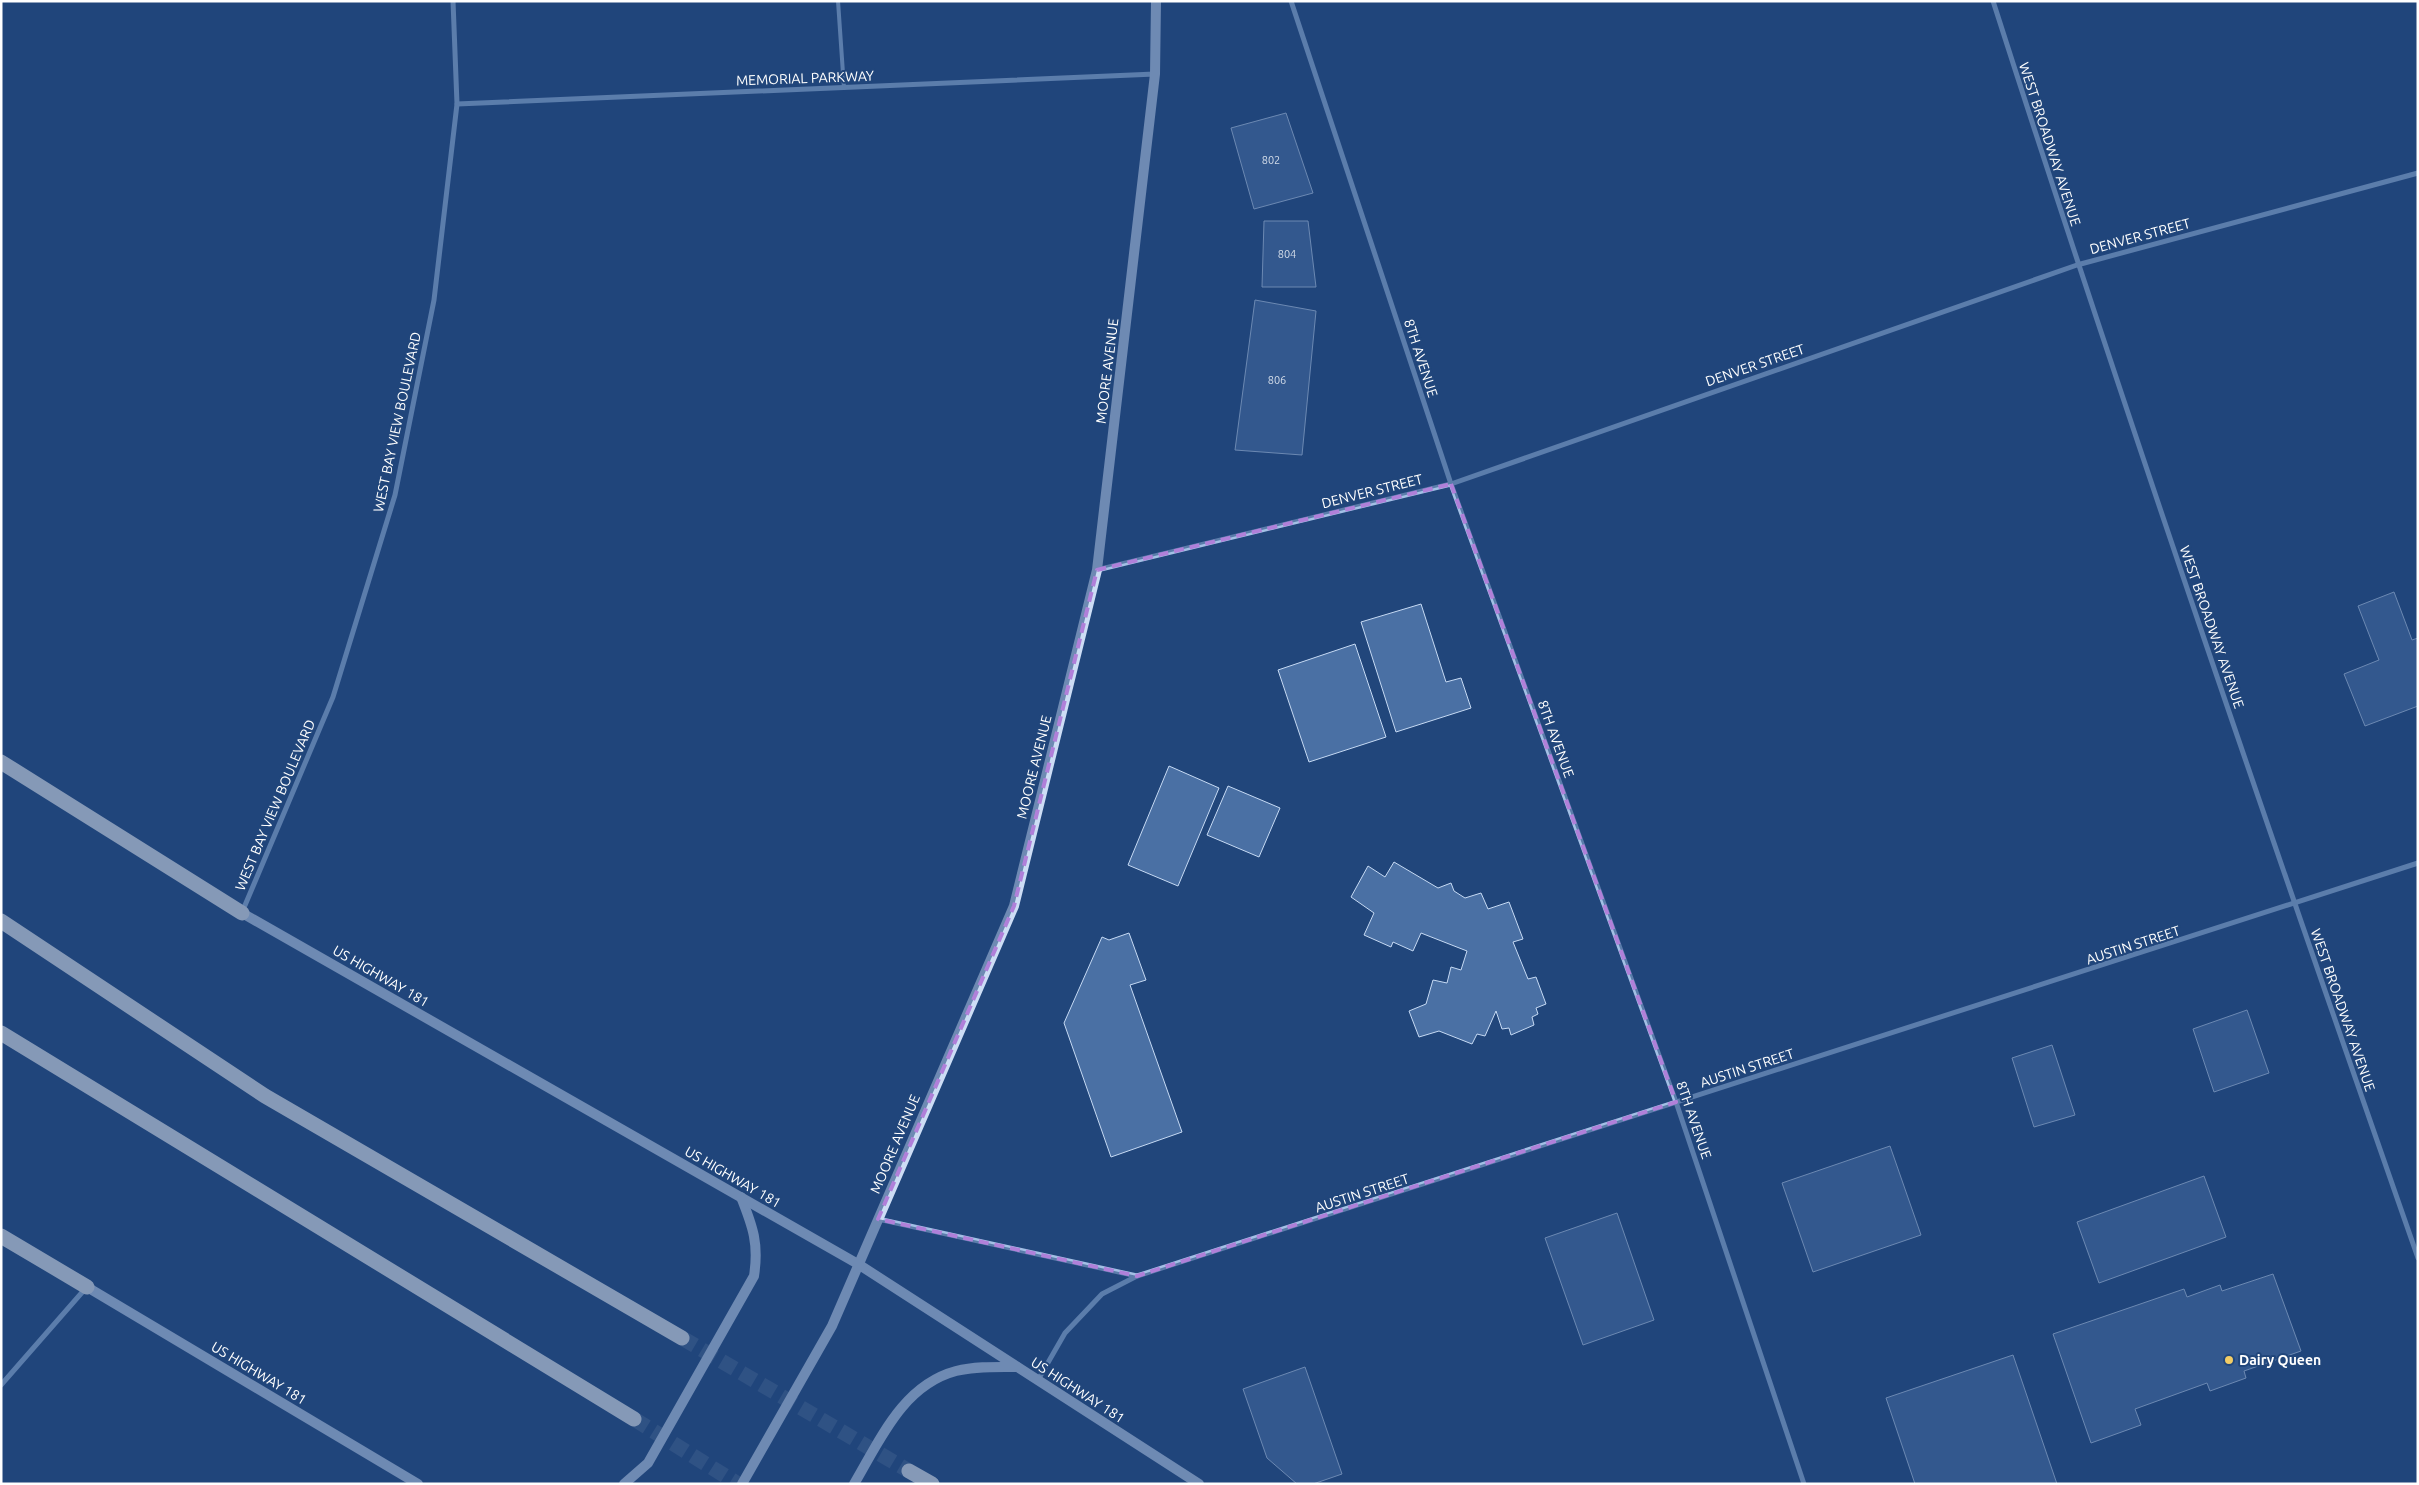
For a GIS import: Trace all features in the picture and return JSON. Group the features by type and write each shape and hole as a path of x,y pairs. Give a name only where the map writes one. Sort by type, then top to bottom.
{"highway":[{"path":"1,762 242,913"},
{"path":"1,921 266,1096 682,1338"},
{"path":"1,1032 634,1419"},
{"path":"1,1236 87,1287"},
{"path":"909,1470 932,1484"}],"main road":[{"name":"MOORE AVENUE","path":"742,1484 832,1326 1014,906 1097,570 1155,74 1156,1"},
{"name":"US HIGHWAY 181","path":"242,913 858,1264 1199,1484"},
{"path":"624,1484 648,1463 754,1276 758,1254 754,1227 741,1197"},
{"name":"US HIGHWAY 181","path":"87,1287 418,1484"},
{"path":"854,1484 897,1412 908,1398 942,1376 958,1371 1018,1367"}],"street":[{"name":"WEST BAY VIEW BOULEVARD","path":"242,913 333,697 395,495 434,300 457,104 453,1"},
{"name":"8TH AVENUE","path":"1291,1 1451,484 1676,1102 1804,1484"},
{"name":"WEST BROADWAY AVENUE","path":"1993,1 2077,265 2294,905 2418,1258"},
{"name":"MEMORIAL PARKWAY","path":"457,104 1155,74"},
{"name":"DENVER STREET","path":"1097,570 1451,484 2077,265 2418,173"},
{"name":"AUSTIN STREET","path":"1038,1380 1066,1333 1102,1294 1137,1276 1167,1268 1676,1102 2418,864"},
{"path":"878,1219 1137,1276"},
{"path":"1,1385 87,1287"}],"lane":[{"path":"838,1 844,88"}],"highlighted area":[{"path":"1451,484 1676,1102 1137,1276 878,1219 1014,906 1097,570"}],"building":[{"path":"1286,113 1313,193 1254,209 1231,128"},
{"path":"1264,221 1308,221 1316,287 1262,287"},
{"path":"1255,300 1316,311 1302,455 1235,450"},
{"path":"2394,592 2412,640 2418,638 2418,706 2365,726 2344,674 2379,660 2358,606"},
{"path":"1421,604 1446,682 1461,678 1471,708 1396,732 1361,622"},
{"path":"1355,644 1386,737 1309,762 1278,670"},
{"path":"1169,766 1219,788 1178,886 1128,865"},
{"path":"1228,786 1280,808 1259,857 1207,835"},
{"path":"1394,862 1438,888 1451,883 1454,891 1465,898 1481,893 1488,909 1509,902 1523,939 1513,942 1528,979 1536,977 1546,1004 1536,1008 1538,1014 1532,1017 1534,1025 1511,1035 1509,1028 1502,1029 1496,1011 1485,1036 1477,1034 1472,1044 1439,1031 1419,1037 1409,1011 1426,1004 1433,980 1447,983 1451,967 1461,970 1467,951 1421,933 1413,951 1393,942 1391,947 1364,935 1374,913 1351,897 1368,866 1385,877"},
{"path":"1129,933 1146,980 1130,985 1182,1132 1111,1157 1064,1023 1102,937 1109,940"},
{"path":"2247,1010 2269,1073 2214,1092 2193,1029"},
{"path":"2052,1045 2075,1115 2034,1127 2012,1058"},
{"path":"1890,1146 1921,1235 1813,1272 1782,1183"},
{"path":"2204,1176 2226,1237 2099,1283 2077,1222"},
{"path":"1617,1213 1654,1320 1583,1345 1545,1238"},
{"path":"2273,1274 2301,1351 2244,1371 2246,1378 2210,1391 2207,1383 2135,1409 2141,1425 2091,1443 2053,1334 2184,1289 2187,1297 2220,1285 2222,1291"},
{"path":"2013,1355 2057,1484 1915,1484 1886,1398"},
{"path":"1305,1367 1342,1474 1313,1484 1297,1484 1267,1458 1243,1389"}],"tunnel":[{"path":"682,1338 909,1471"},
{"path":"634,1419 738,1484"}],"place":[{"name":"Dairy Queen","path":"2229,1360"}]}
